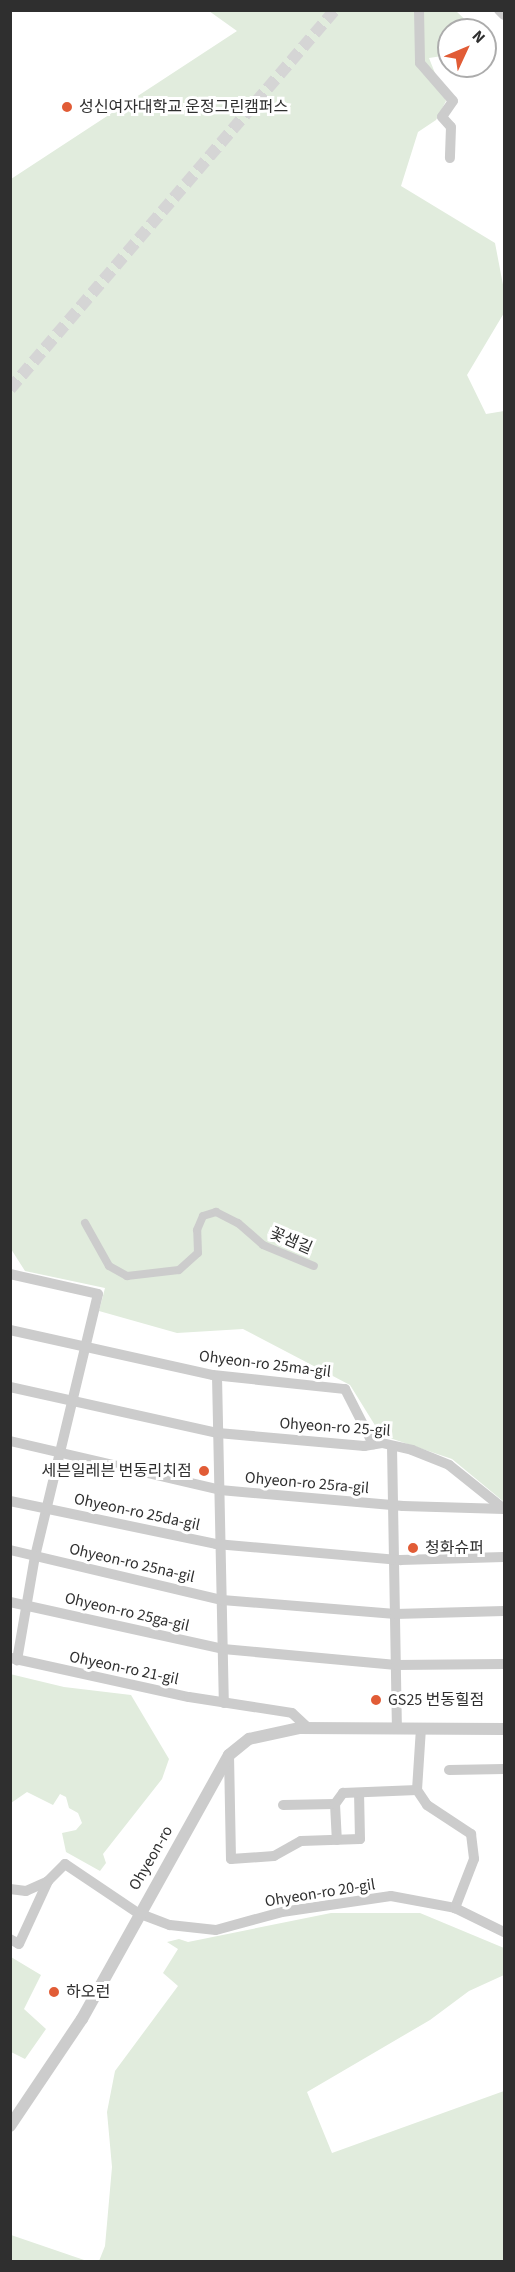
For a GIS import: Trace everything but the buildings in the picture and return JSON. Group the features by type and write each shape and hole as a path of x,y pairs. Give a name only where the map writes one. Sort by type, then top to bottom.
{"street":[{"path":"419,10 420,63 453,101 442,117 451,127 450,158"},
{"path":"499,10 504,15"},
{"name":"꽃샘길","path":"85,1223 109,1266 127,1276 179,1269 198,1253 197,1230 203,1216 216,1212 238,1223 263,1245 314,1266"},
{"path":"10,1274 98,1294 60,1452"},
{"name":"Ohyeon-ro 25ma-gil","path":"10,1330 217,1376 345,1389 373,1444"},
{"path":"217,1376 218,1433"},
{"name":"Ohyeon-ro 25-gil","path":"10,1387 218,1433 392,1446 449,1465 504,1509"},
{"name":"Ohyeon-ro 25ra-gil","path":"218,1433 220,1490"},
{"name":"Ohyeon-ro 25ra-gil","path":"10,1441 220,1490 392,1505 504,1509"},
{"name":"Ohyeon-ro 25ra-gil","path":"392,1446 392,1505"},
{"name":"Ohyeon-ro 25da-gil","path":"46,1509 60,1452"},
{"name":"Ohyeon-ro 25da-gil","path":"220,1490 221,1543"},
{"name":"Ohyeon-ro 25da-gil","path":"10,1501 221,1543 393,1560 504,1557"},
{"path":"392,1505 397,1728"},
{"path":"24,1605 46,1509"},
{"name":"Ohyeon-ro 25na-gil","path":"221,1543 222,1600"},
{"name":"Ohyeon-ro 25na-gil","path":"10,1550 222,1600 395,1614 504,1611"},
{"path":"222,1600 224,1704"},
{"name":"Ohyeon-ro 25ga-gil","path":"10,1602 223,1649 396,1665 504,1664"},
{"name":"Ohyeon-ro 21-gil","path":"24,1605 14,1659 224,1704 292,1713 308,1728"},
{"name":"Ohyeon-ro","path":"10,2126 82,2019 138,1913 229,1755 249,1739 308,1728 504,1729"},
{"path":"421,1728 417,1790 427,1805 471,1834 474,1859 455,1908"},
{"path":"229,1755 231,1859 274,1856 301,1841 360,1839 358,1793"},
{"path":"449,1770 504,1769"},
{"path":"337,1840 335,1804 343,1793 417,1790"},
{"path":"282,1805 335,1804"},
{"name":"Ohyeon-ro 20-gil","path":"48,1881 65,1864 138,1913 170,1925 216,1930 282,1912 391,1896 455,1908 504,1932"},
{"path":"10,1889 26,1891 48,1881"},
{"path":"10,1939 19,1944 48,1881"}],"green space":[{"path":"209,11 456,11 463,18 437,18 437,57 429,58 446,101 436,120 418,132 401,186 495,243 504,290 504,313 467,375 486,414 504,411 504,1502 452,1459 381,1435 350,1385 243,1329 177,1333 99,1311 105,1288 25,1271 11,1249 11,179 237,31"},
{"path":"10,1674 64,1687 131,1695 169,1759 162,1779 103,1854 106,1863 100,1871 66,1852 62,1833 76,1830 82,1823 78,1813 69,1808 66,1797 60,1794 53,1805 27,1792 11,1803"},
{"path":"331,1913 420,1913 504,1948 504,1975 469,1991 430,2020 307,2092 332,2153 504,2091 504,2261 99,2261 105,2246 112,2167 107,2112 115,2071 178,1986 163,1973 178,1949 167,1942 179,1939 188,1942"},
{"path":"11,1957 41,1975 24,2009 46,2029 25,2059 11,2052"},
{"path":"11,2235 87,2261 11,2261"}],"tunnel":[{"path":"10,389 335,10"}],"place":[{"name":"성신여자대학교 운정그린캠퍼스","path":"67,107"},
{"name":"세븐일레븐 번동리치점","path":"204,1471"},
{"name":"청화슈퍼","path":"413,1548"},
{"name":"GS25 번동힐점","path":"376,1700"},
{"name":"하오런","path":"54,1992"}]}
